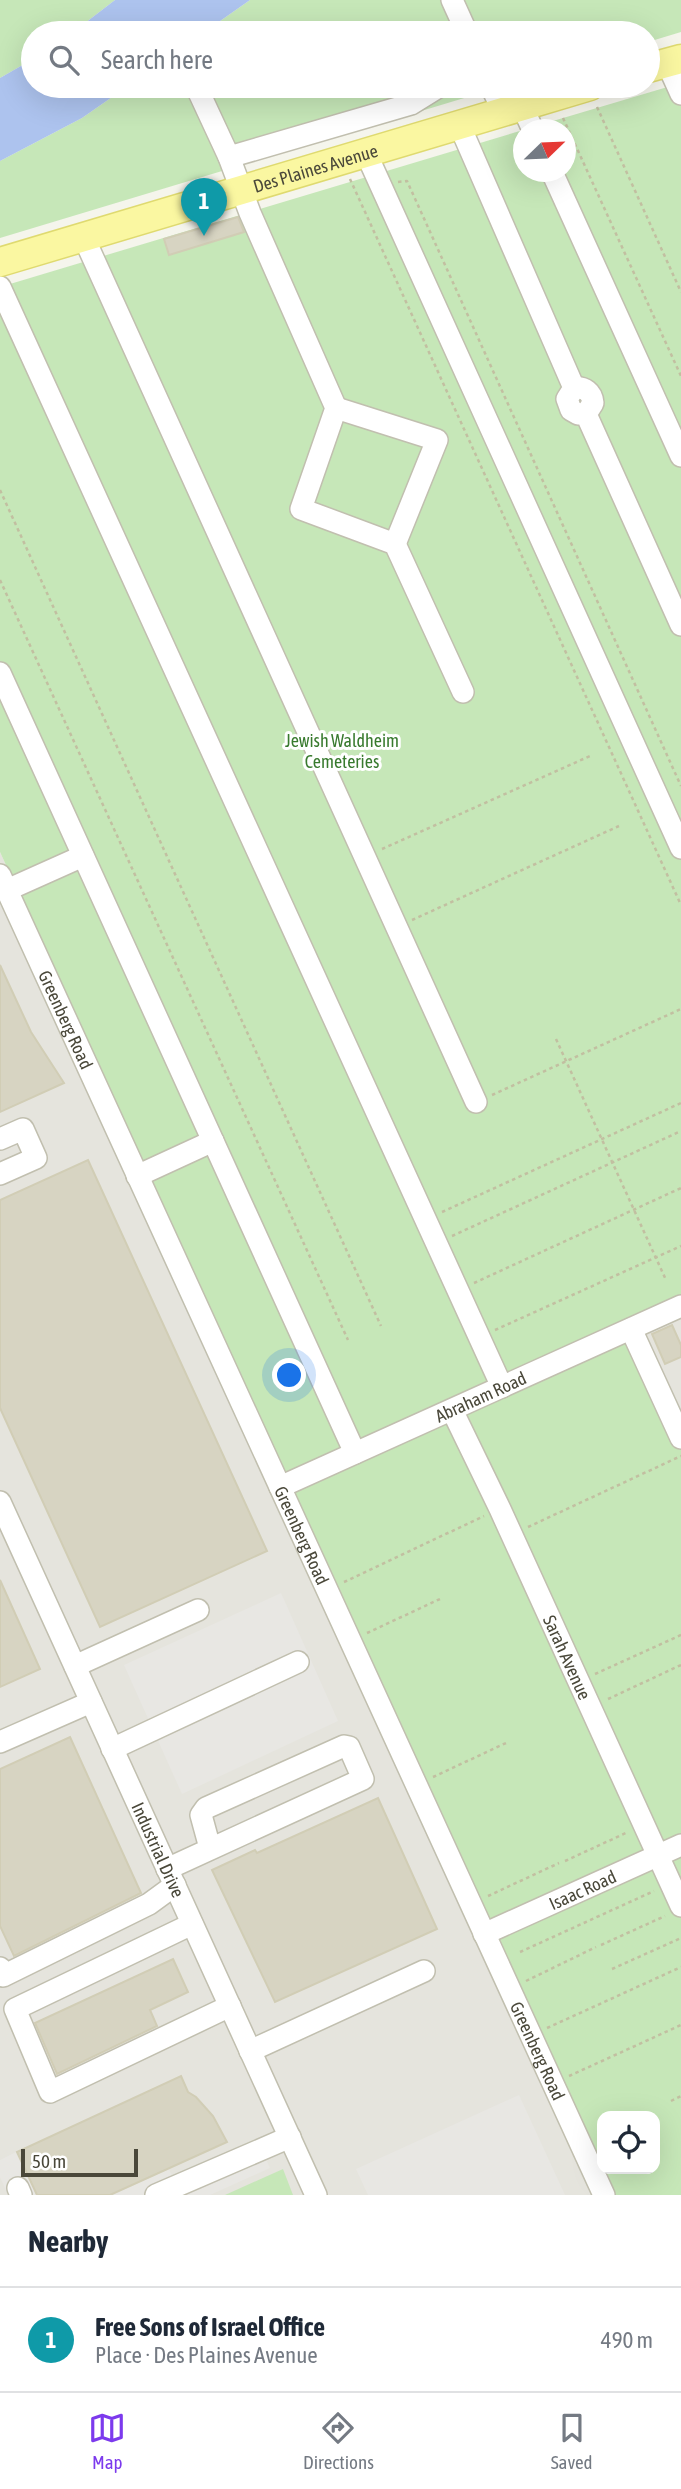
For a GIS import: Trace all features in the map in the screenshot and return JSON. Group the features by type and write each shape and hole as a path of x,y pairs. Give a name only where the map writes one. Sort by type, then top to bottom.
{"main road":[{"name":"Des Plaines Avenue","path":"0,262 459,124 519,116 582,98"}],"street":[{"path":"452,0 462,21"},
{"path":"665,63 681,94"},
{"path":"202,98 336,408 301,509 395,544 463,692"},
{"path":"229,157 411,104 421,98"},
{"path":"502,98 519,116"},
{"path":"459,124 574,388 568,399 569,407 578,414 586,414 681,625"},
{"path":"366,153 681,848"},
{"path":"557,182 681,456"},
{"path":"84,238 476,1102"},
{"path":"0,288 502,1387"},
{"path":"336,408 437,440 395,544"},
{"path":"0,673 355,1453"},
{"path":"4,882 83,856"},
{"name":"Greenberg Road","path":"4,882 604,2195"},
{"path":"0,1139 23,1129 36,1158 0,1174"},
{"path":"137,1176 213,1141"},
{"name":"Abraham Road","path":"280,1487 681,1306"},
{"path":"631,1329 681,1438"},
{"name":"Sarah Avenue","path":"452,1410 671,1884 675,1910"},
{"name":"Industrial Drive","path":"0,1502 316,2195"},
{"path":"75,1666 198,1610"},
{"path":"113,1749 298,1662"},
{"path":"0,1742 91,1702"},
{"path":"0,1968 3,1976 149,1904 171,1877 210,1847 363,1779 349,1747 344,1746 206,1808 201,1815 210,1847"},
{"name":"Isaac Road","path":"484,1934 681,1845"},
{"path":"192,1924 15,2009 50,2092 230,2006"},
{"path":"250,2051 424,1970"},
{"path":"156,2195 289,2137"}],"path":[{"path":"594,98 681,292"},
{"path":"561,114 681,376"},
{"path":"377,178 388,176 398,183 407,181 681,786"},
{"path":"349,178 681,905"},
{"path":"0,490 381,1326"},
{"path":"0,579 348,1340"},
{"path":"365,857 590,756"},
{"path":"396,927 619,826"},
{"path":"476,1102 681,1009"},
{"path":"556,1039 666,1280"},
{"path":"425,1220 681,1103"},
{"path":"436,1243 681,1131"},
{"path":"457,1290 681,1188"},
{"path":"479,1338 681,1246"},
{"path":"512,1536 681,1456"},
{"path":"327,1589 500,1509"},
{"path":"350,1640 440,1599"},
{"path":"579,1682 681,1635"},
{"path":"589,1704 595,1705 681,1665"},
{"path":"416,1785 506,1743"},
{"path":"565,1861 644,1825"},
{"path":"470,1904 559,1863"},
{"path":"520,1952 671,1884"},
{"path":"601,1945 675,1910"},
{"path":"612,1969 681,1938"},
{"path":"510,1989 596,1947"},
{"path":"531,2036 681,1967"},
{"path":"553,2084 681,2025"},
{"path":"671,2101 681,2096"}],"shaded area":[{"path":"0,852 597,2162 597,2174 602,2174 612,2195 0,2195"},
{"path":"681,1313 681,1414 643,1330"},
{"path":"281,1593 338,1721 182,1794 124,1665"},
{"path":"519,2095 565,2195 368,2195 356,2169"},
{"path":"258,2142 270,2168 210,2195 112,2195 169,2169 173,2179"},
{"path":"16,2152 36,2195 8,2195 0,2177 0,2160"}],"green space":[{"path":"0,0 115,0 88,21 21,21 21,66 0,78"},
{"path":"250,0 681,0 681,32 660,38 660,21 220,21"},
{"name":"Jewish Waldheim Cemeteries","path":"681,83 681,1313 643,1330 681,1414 681,2195 612,2195 602,2174 660,2174 660,2111 597,2111 597,2162 0,852 0,287 513,133 513,182 576,182 576,119 560,119 630,98 660,98 660,89"},
{"path":"111,98 464,98 0,238 0,161 82,118"},
{"path":"283,2169 293,2195 225,2195"}],"water":[{"path":"115,0 250,0 220,21 88,21"},
{"path":"21,66 21,98 111,98 82,118 0,161 0,78"}],"building":[{"path":"238,217 244,232 169,255 164,239"},
{"path":"0,965 31,1032 64,1083 0,1112"},
{"path":"88,1160 267,1551 100,1627 0,1408 0,1200"},
{"path":"672,1325 681,1345 681,1357 665,1364 652,1334"},
{"path":"0,1580 40,1669 0,1687"},
{"path":"70,1737 141,1893 14,1956 0,1926 0,1769"},
{"path":"378,1798 437,1929 275,2002 212,1870 255,1850 257,1853"},
{"path":"173,1959 188,1992 150,2010 157,2026 57,2074 35,2023"},
{"path":"181,2076 188,2092 213,2116 227,2142 110,2195 37,2195 17,2152"}],"place":[{"name":"Free Sons of Israel Office","path":"204,236"}]}
